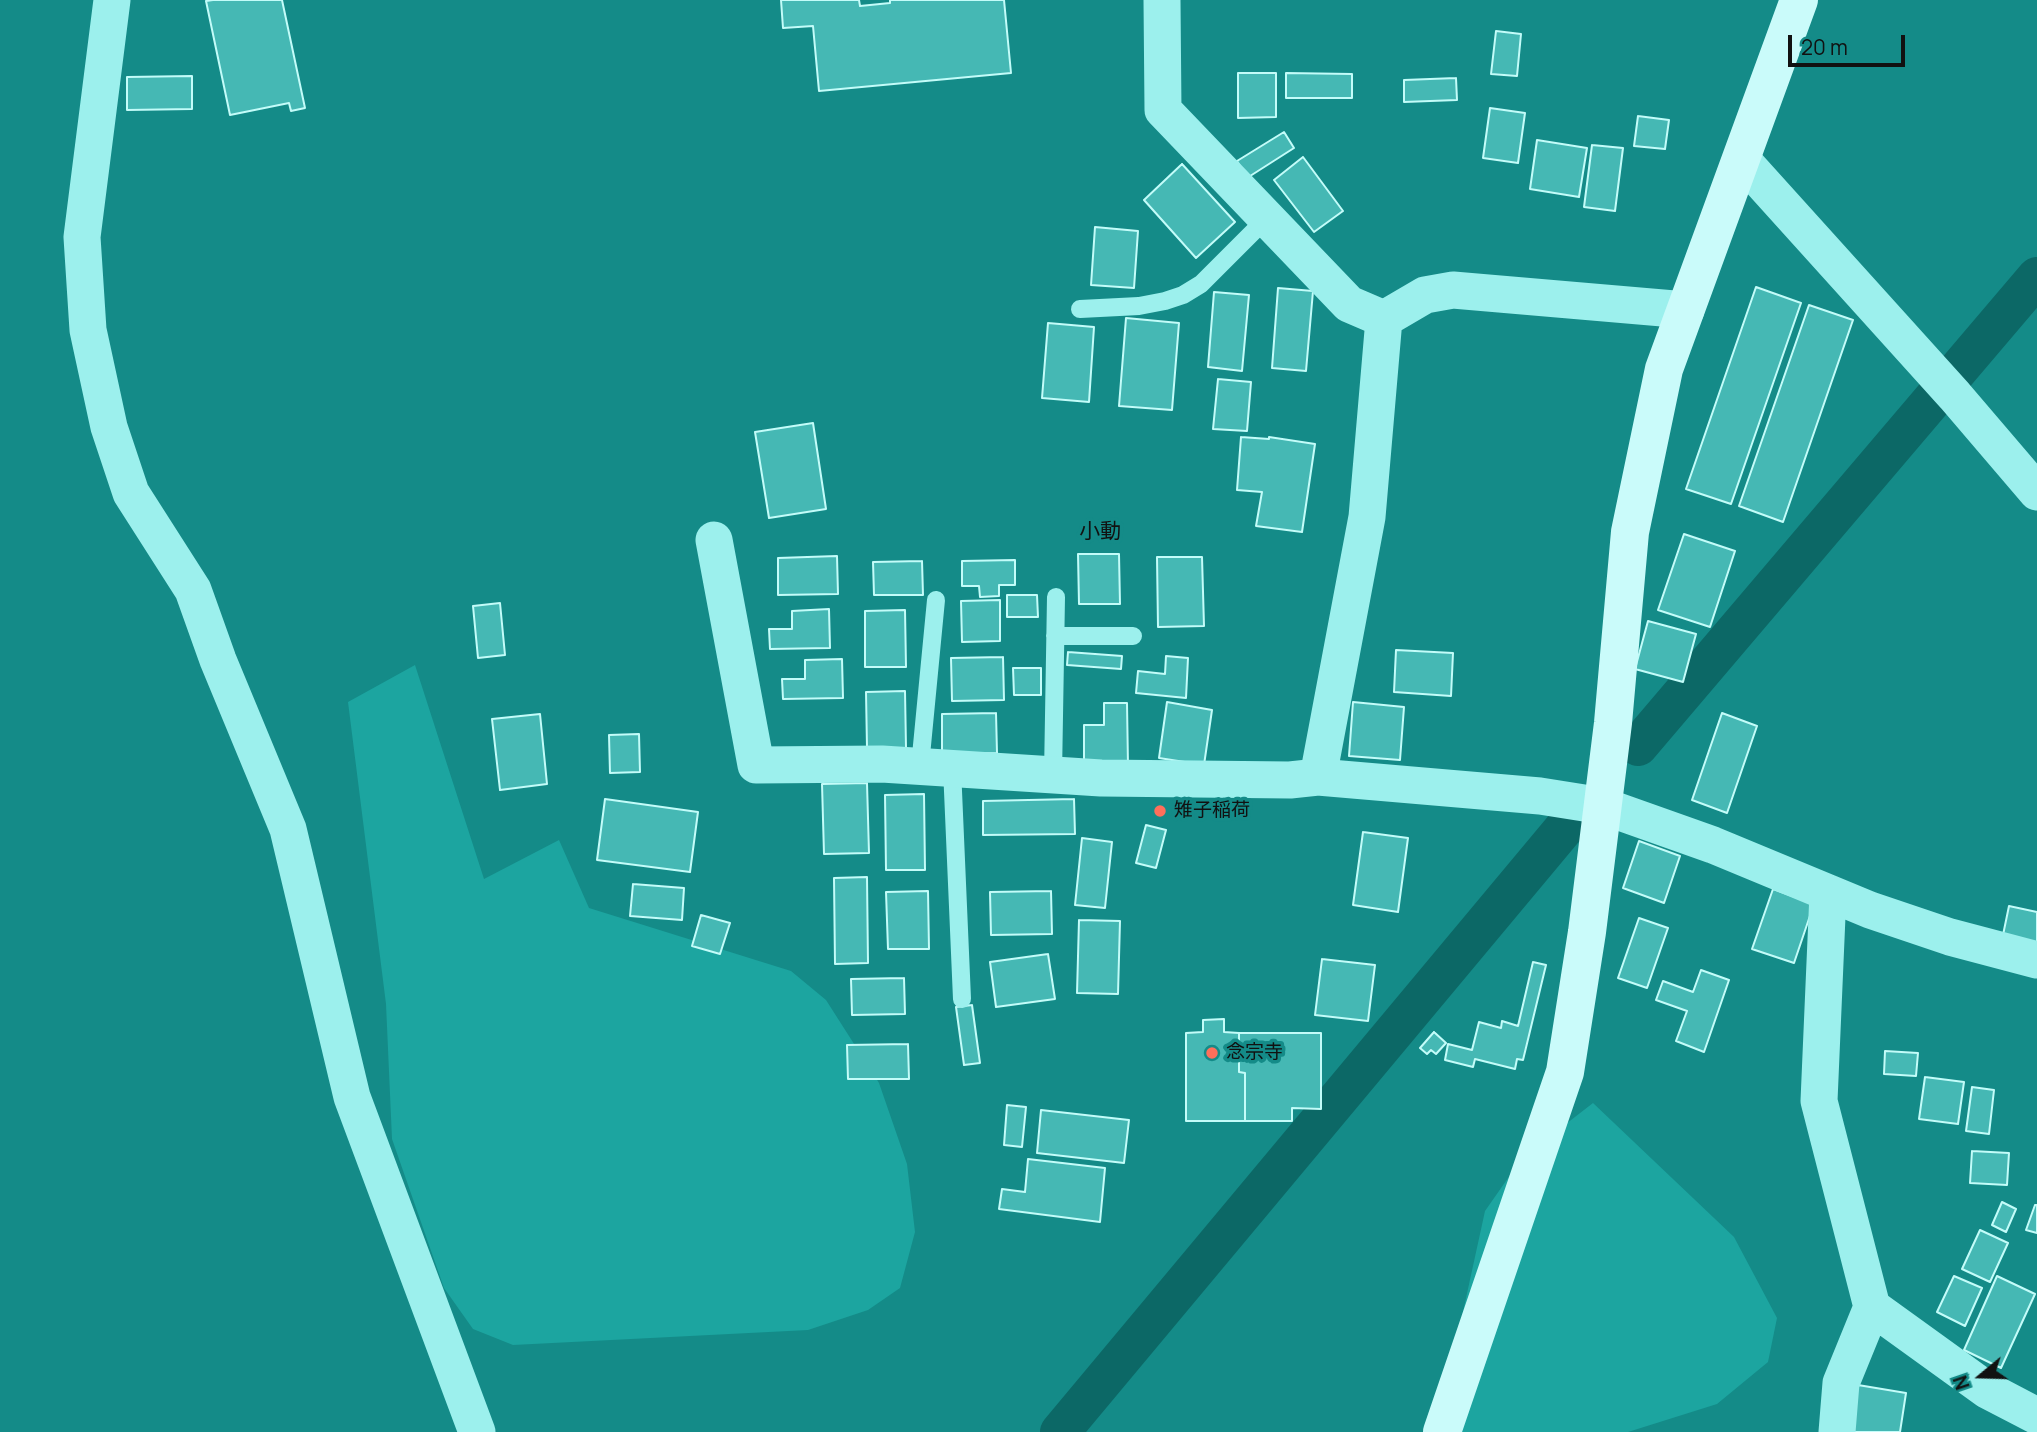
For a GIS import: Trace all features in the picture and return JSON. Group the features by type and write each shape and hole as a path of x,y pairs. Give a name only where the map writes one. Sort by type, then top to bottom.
{"street":[{"path":"112,0 82,237 88,330 109,427 131,493 193,590 218,660 288,829 352,1097 477,1432"},
{"path":"1162,0 1163,110 1349,304 1384,318"},
{"path":"1442,1432 1565,1072 1603,806 1630,533 1664,369 1799,0"},
{"path":"1742,160 1946,386 2037,492"},
{"path":"1384,318 1425,295 1453,290 1685,310"},
{"path":"1318,777 1367,517 1384,318"},
{"path":"714,540 756,765 882,764 1101,778 1290,780 1318,777 1541,796 1603,806 1713,845 1870,910 1950,937 2037,960"},
{"path":"1828,893 1819,1101 1871,1307 1841,1383 1837,1432"},
{"path":"1871,1307 1987,1391 2037,1416"}],"lane":[{"path":"1080,309 1139,306 1183,295 1201,284 1267,218"},
{"path":"1053,775 1056,597"},
{"path":"936,600 936,767 962,999"},
{"path":"1055,636 1133,636"}],"green space":[{"path":"415,665 484,879 559,840 589,908 791,971 826,1000 879,1083 907,1164 915,1232 900,1288 868,1310 808,1330 513,1345 473,1329 444,1288 392,1139 386,1004 348,702"},
{"path":"1593,1103 1734,1237 1777,1318 1768,1362 1717,1404 1628,1432 1451,1432 1454,1353 1485,1211 1522,1158"}],"building":[{"path":"282,0 305,108 291,111 289,103 230,115 206,1"},
{"path":"781,0 859,0 860,6 890,3 890,0 1004,0 1011,73 819,91 813,26 783,28"},
{"path":"1496,31 1521,34 1517,76 1491,74"},
{"path":"1238,73 1276,73 1276,117 1238,118"},
{"path":"1286,73 1352,74 1352,98 1286,98"},
{"path":"192,76 192,109 127,110 127,77"},
{"path":"1456,78 1457,100 1404,102 1404,80"},
{"path":"1490,108 1525,113 1518,163 1483,158"},
{"path":"1638,116 1669,120 1665,149 1634,146"},
{"path":"1284,132 1294,148 1247,178 1237,161"},
{"path":"1537,140 1587,148 1579,197 1530,189"},
{"path":"1592,145 1623,148 1615,211 1584,207"},
{"path":"1303,157 1343,211 1314,232 1274,180"},
{"path":"1182,164 1235,222 1196,258 1144,200"},
{"path":"1095,227 1138,231 1134,288 1091,285"},
{"path":"1756,287 1801,303 1731,504 1686,489"},
{"path":"1278,288 1313,291 1306,371 1272,368"},
{"path":"1214,292 1249,295 1242,371 1208,367"},
{"path":"1809,305 1853,320 1783,522 1739,506"},
{"path":"1126,318 1179,323 1172,410 1119,406"},
{"path":"1048,323 1094,327 1089,402 1042,398"},
{"path":"1218,379 1251,382 1247,431 1213,429"},
{"path":"813,423 826,509 769,518 755,432"},
{"path":"1241,437 1269,437 1315,444 1302,532 1256,526 1262,492 1237,490"},
{"path":"1684,534 1735,551 1710,627 1658,610"},
{"path":"1078,554 1119,554 1120,604 1079,604"},
{"path":"837,556 838,594 778,595 778,558"},
{"path":"1157,557 1202,557 1204,626 1158,627"},
{"path":"1015,560 1015,585 999,585 999,596 980,597 979,586 962,586 962,561"},
{"path":"922,561 923,595 874,595 873,562"},
{"path":"1007,595 1037,595 1038,617 1007,617"},
{"path":"1000,600 1000,641 962,642 961,601"},
{"path":"500,603 505,655 478,658 473,606"},
{"path":"829,609 830,648 770,649 769,629 792,629 792,611"},
{"path":"905,610 906,667 865,667 865,611"},
{"path":"1648,621 1696,634 1683,682 1635,669"},
{"path":"1396,650 1453,653 1451,696 1394,692"},
{"path":"1068,652 1122,656 1121,669 1067,665"},
{"path":"1166,656 1188,658 1186,698 1136,693 1138,671 1165,674"},
{"path":"1003,657 1004,700 952,701 951,658"},
{"path":"842,659 843,698 783,699 782,679 805,679 805,660"},
{"path":"1013,668 1041,668 1041,695 1014,695"},
{"path":"905,691 906,748 867,748 866,692"},
{"path":"1167,702 1212,710 1204,765 1159,758"},
{"path":"1353,702 1404,707 1400,760 1349,756"},
{"path":"1104,703 1127,703 1128,766 1084,767 1084,725 1104,725"},
{"path":"996,713 997,753 942,754 942,714"},
{"path":"1722,713 1757,726 1727,813 1692,800"},
{"path":"540,714 547,784 500,790 492,719"},
{"path":"639,734 640,772 610,773 609,735"},
{"path":"867,783 869,853 824,854 822,784"},
{"path":"924,794 925,870 886,870 885,795"},
{"path":"605,799 698,812 690,872 597,860"},
{"path":"1074,799 1075,834 983,835 983,801"},
{"path":"1146,825 1166,830 1156,868 1136,863"},
{"path":"1363,832 1408,838 1398,912 1353,905"},
{"path":"1082,838 1112,842 1105,908 1075,905"},
{"path":"1639,841 1680,856 1664,903 1623,888"},
{"path":"867,877 868,963 835,964 834,878"},
{"path":"633,884 684,888 682,920 630,916"},
{"path":"1773,889 1814,904 1794,963 1752,949"},
{"path":"928,891 929,949 888,949 886,892"},
{"path":"1051,891 1052,934 991,935 990,892"},
{"path":"2009,906 2037,912 2037,943 2003,935"},
{"path":"701,915 730,923 720,954 692,946"},
{"path":"1639,918 1668,928 1647,988 1618,978"},
{"path":"1079,920 1120,921 1118,994 1077,993"},
{"path":"1048,954 1055,999 996,1007 990,962"},
{"path":"1322,959 1375,965 1368,1021 1315,1015"},
{"path":"1533,962 1546,965 1523,1060 1517,1059 1515,1069 1475,1059 1473,1067 1445,1060 1448,1044 1472,1050 1479,1022 1501,1028 1502,1021 1518,1026"},
{"path":"1701,970 1729,980 1704,1052 1676,1041 1687,1011 1656,1000 1663,981 1693,992"},
{"path":"904,978 905,1014 852,1015 851,979"},
{"path":"972,1005 980,1063 964,1065 956,1007"},
{"name":"念宗寺","path":"1224,1019 1224,1032 1239,1033 1239,1072 1245,1073 1245,1121 1186,1121 1186,1033 1203,1032 1203,1020"},
{"path":"1434,1032 1446,1043 1436,1054 1431,1050 1427,1054 1420,1048"},
{"path":"1239,1033 1321,1033 1321,1109 1292,1108 1292,1121 1245,1121 1245,1073 1239,1072"},
{"path":"908,1044 909,1079 848,1079 847,1045"},
{"path":"1885,1051 1918,1053 1916,1076 1884,1074"},
{"path":"1925,1077 1964,1082 1958,1124 1919,1119"},
{"path":"1972,1087 1994,1090 1989,1134 1966,1131"},
{"path":"1007,1105 1026,1107 1022,1147 1004,1145"},
{"path":"1041,1110 1129,1120 1124,1163 1037,1153"},
{"path":"1972,1151 2009,1153 2007,1185 1970,1183"},
{"path":"1028,1159 1105,1168 1100,1222 999,1209 1002,1189 1025,1192"},
{"path":"2002,1202 2016,1209 2006,1232 1992,1225"},
{"path":"2037,1205 2037,1233 2026,1230"},
{"path":"1980,1230 2008,1243 1990,1282 1962,1269"},
{"path":"1954,1276 1982,1288 1965,1326 1937,1312"},
{"path":"1997,1276 2035,1294 2001,1368 1964,1350"},
{"path":"1858,1385 1906,1393 1900,1432 1851,1432"}],"waterway":[{"path":"1638,746 2037,277"},
{"path":"1060,1432 1566,826"}],"place":[{"name":"雉子稲荷","path":"1160,811"},
{"name":"念宗寺","path":"1212,1053"}],"district":[{"name":"小動","path":"1100,532"}]}
